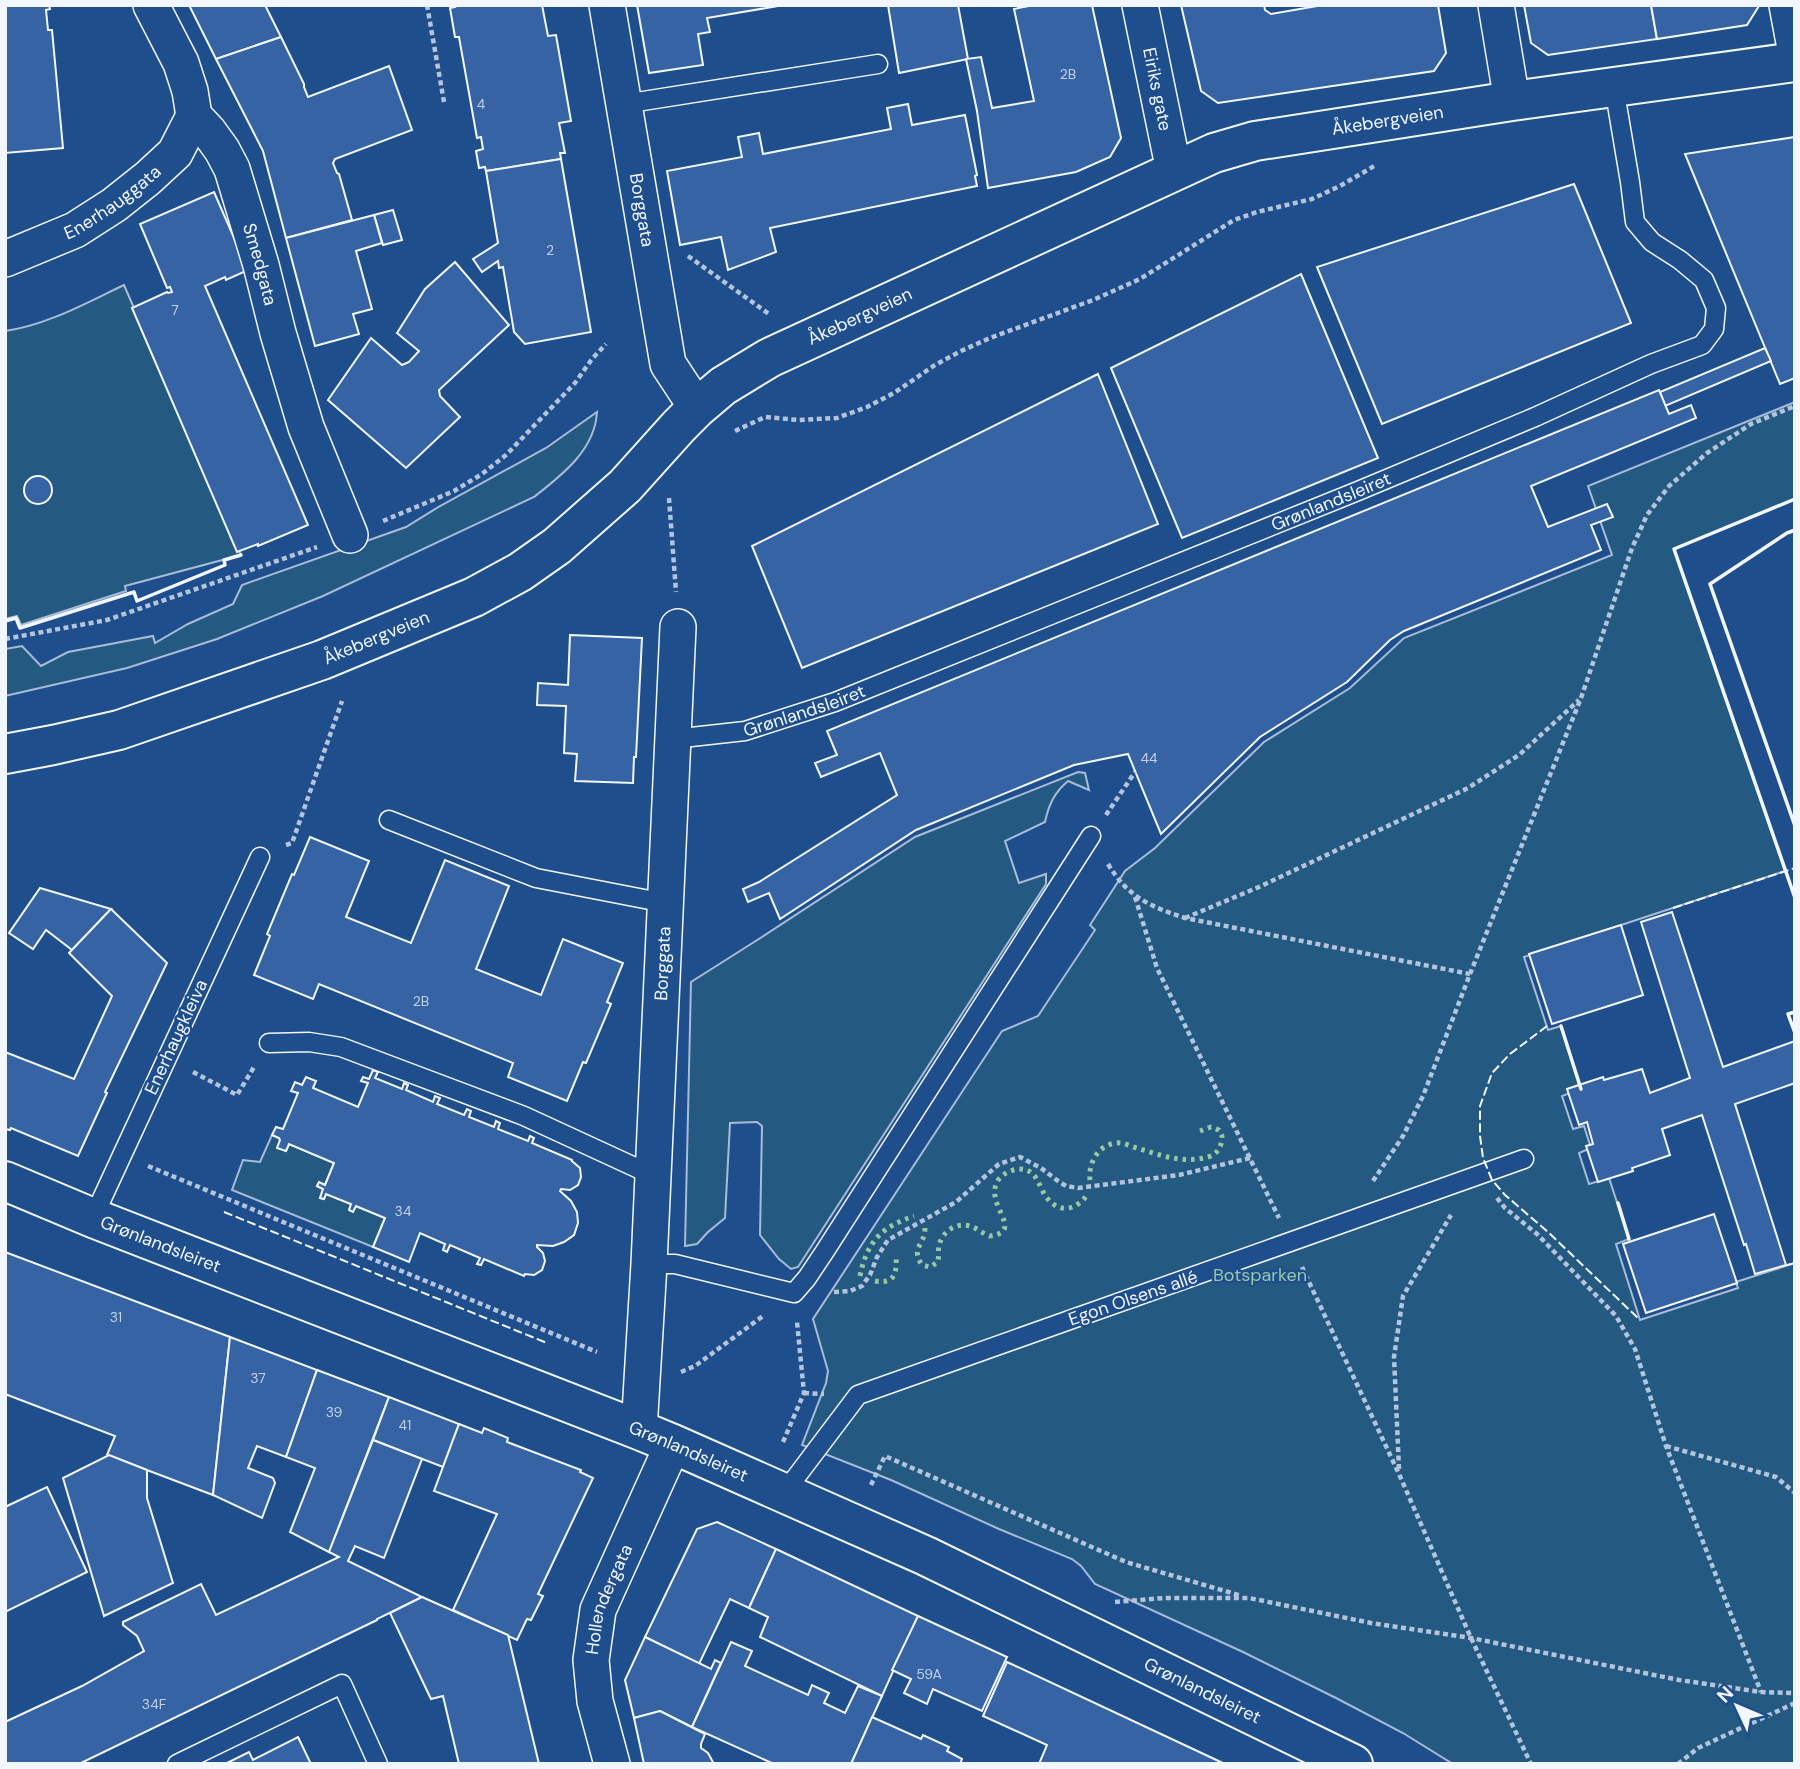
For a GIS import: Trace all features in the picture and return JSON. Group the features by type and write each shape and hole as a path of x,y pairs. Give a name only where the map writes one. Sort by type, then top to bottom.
{"street":[{"name":"Smedgata","path":"151,5 181,63 194,116 222,150 232,169 306,427 349,535"},
{"name":"Borggata","path":"607,5 668,364 697,408"},
{"name":"Eiriks gate","path":"1140,5 1174,172"},
{"path":"1496,5 1512,101"},
{"path":"1787,5 1795,48"},
{"name":"Åkebergveien","path":"5,754 119,730 322,660 474,597 520,572 557,546 625,486 697,408 723,386 769,358 1214,153 1255,141 1512,101 1795,62"},
{"name":"Enerhauggata","path":"5,259 75,230 114,205 175,153 194,116"},
{"name":"Borggata","path":"639,1430 678,627"},
{"name":"Grønlandsleiret","path":"5,1181 93,1218 673,1444 926,1556 1353,1764"},
{"name":"Hollendergata","path":"612,1764 595,1701 591,1660 598,1610 673,1444"}],"lane":[{"path":"624,104 878,64"},
{"name":"Grønlandsleiret","path":"673,738 745,731 835,702 1358,491 1535,417 1651,364 1702,345 1714,329 1716,308 1704,280 1680,260 1652,243 1635,222 1614,87"},
{"path":"389,820 536,878 665,903"},
{"path":"649,1264 675,1264 794,1293 807,1278 1091,836"},
{"name":"Enerhaugkleiva","path":"93,1218 260,857"},
{"path":"269,1043 309,1042 341,1047 524,1116 652,1175"},
{"name":"Egon Olsens allé","path":"784,1493 858,1395 1524,1159"},
{"path":"177,1764 342,1684 377,1764"}],"path":[{"path":"427,5 444,102"},
{"path":"734,432 765,417 798,420 837,418 867,407 961,351 1140,279 1234,220 1312,199 1376,165"},
{"path":"686,255 769,314"},
{"path":"1339,1224 1382,1170 1423,1096 1581,698 1632,548 1647,515 1669,486 1707,453 1751,424 1795,406"},
{"path":"669,498 678,627"},
{"path":"1185,918 1259,887 1468,788 1519,755 1581,698"},
{"path":"260,857 292,843 342,701"},
{"path":"1135,772 1091,836 1116,877 1135,897 1185,918 1470,974"},
{"path":"1135,897 1157,968 1291,1242 1531,1764"},
{"path":"189,1070 237,1095 269,1043"},
{"path":"677,1374 695,1366 794,1293 850,1291 862,1286 888,1240 956,1202 999,1164 1010,1159 1020,1157 1031,1161 1066,1186 1079,1188 1179,1175 1250,1158"},
{"path":"144,1165 597,1352"},
{"path":"1399,1474 1394,1357 1403,1296 1476,1176 1505,1208 1537,1234 1616,1316 1635,1349 1666,1446 1761,1692"},
{"path":"782,1446 803,1393 794,1293"},
{"path":"1666,1446 1776,1477 1795,1493"},
{"path":"871,1485 885,1456 1126,1562 1249,1598 1679,1679 1761,1692 1795,1693"},
{"path":"1094,1639 1113,1602 1164,1598 1249,1598"},
{"path":"1678,1764 1698,1748 1795,1703"}],"green space":[{"path":"124,285 241,555 125,586 126,591 21,625 17,616 5,619 5,331 51,319"},
{"name":"Botsparken","path":"1795,402 1795,499 1674,549 1785,871 1524,957 1548,1030 1561,1026 1581,1089 1562,1096 1573,1129 1584,1126 1591,1148 1579,1153 1589,1184 1609,1178 1629,1239 1616,1244 1640,1320 1738,1288 1736,1282 1795,1263 1795,1764 1453,1764 1403,1733 1336,1698 1095,1584 1072,1559 891,1480 802,1445 828,1371 813,1319 1002,1031 1038,1016 1095,930 1090,925 1125,871 1155,848 1264,742 1350,688 1404,638 1612,555 1588,486"},
{"path":"597,412 595,426 584,450 566,470 534,497 323,596 217,639 127,668 5,696 5,649 22,646 41,666 68,652 153,636 155,643 188,624 233,604 242,585 406,527 546,448"},
{"path":"1078,772 1085,773 1089,790 1068,781 1053,799 1045,822 1005,841 1019,883 1046,874 1046,884 798,1267 791,1269 779,1259 760,1235 762,1126 757,1122 730,1123 725,1218 697,1244 685,1246 691,982 915,837"},
{"path":"272,1135 280,1140 278,1148 286,1151 289,1144 334,1163 325,1185 319,1183 317,1186 323,1189 320,1198 324,1199 326,1194 385,1218 373,1247 232,1190 243,1160 260,1162"}],"building":[{"path":"5,5 49,5 50,9 46,10 48,30 52,30 63,148 5,153"},
{"path":"189,5 265,5 281,37 216,59"},
{"path":"454,5 542,5 548,36 556,35 571,121 559,123 565,153 560,153 561,159 486,171 485,167 479,168 476,151 483,149 481,137 477,138 459,37 455,37 450,8 455,7"},
{"path":"637,5 784,5 707,18 710,32 698,34 703,65 649,73"},
{"path":"888,5 958,5 968,59 899,73"},
{"path":"1034,5 1092,5 1121,138 1110,157 1076,172 988,188 977,111 966,59 981,57 992,108 1034,101 1014,9"},
{"path":"1181,5 1264,5 1265,10 1271,14 1323,5 1438,5 1446,53 1434,71 1218,103 1201,91"},
{"path":"1524,5 1651,5 1657,39 1548,55 1531,43"},
{"path":"1651,5 1759,6 1747,25 1657,39"},
{"path":"281,37 308,97 389,66 412,130 335,159 333,163 339,174 352,220 286,238 263,151 216,59"},
{"path":"908,104 912,125 965,115 977,186 770,228 776,252 728,270 721,237 680,245 667,171 742,157 738,137 759,133 763,154 891,129 887,108"},
{"path":"1795,137 1795,378 1780,384 1685,154"},
{"path":"561,159 591,332 525,344 514,332 503,267 499,268 498,261 482,272 473,259 498,243 486,171"},
{"path":"1574,184 1631,323 1382,424 1317,267"},
{"path":"214,192 248,270 205,286 308,525 237,552 132,308 172,292 170,287 167,288 140,224"},
{"path":"393,210 402,240 383,245 374,215"},
{"path":"374,215 382,243 356,251 372,309 353,314 359,334 315,346 286,238"},
{"path":"455,262 509,325 439,390 440,396 460,417 406,468 328,400 371,338 402,365 409,362 419,351 397,333 425,289"},
{"path":"1301,274 1378,458 1182,538 1111,368"},
{"path":"1765,348 1771,361 1665,406 1660,392"},
{"path":"1098,374 1158,524 802,668 752,546"},
{"path":"1659,390 1669,414 1691,405 1696,418 1531,486 1548,527 1607,504 1613,517 1591,525 1601,550 1404,631 1390,640 1347,682 1260,737 1161,834 1128,754 1074,765 916,830 780,919 769,893 748,902 743,889 759,882 897,795 880,753 821,777 815,763 837,755 827,731"},
{"path":"38,476 48,480 52,490 48,500 38,504 28,500 24,490 28,480"},
{"path":"570,635 642,638 633,783 575,781 577,754 564,753 566,706 537,705 538,683 568,685"},
{"path":"310,837 369,861 346,917 411,943 445,860 509,886 476,969 541,995 563,939 623,963 607,1002 611,1004 567,1101 508,1077 513,1063 319,984 313,999 254,975 270,936 267,934"},
{"path":"40,888 111,909 72,950 46,930 33,949 9,933"},
{"path":"111,909 167,963 105,1092 107,1093 78,1156 11,1128 5,1129 5,1052 74,1079 112,996 69,953"},
{"path":"1672,912 1723,1067 1795,1041 1795,1083 1735,1104 1786,1265 1755,1274 1702,1115 1662,1129 1670,1155 1598,1182 1586,1146 1593,1144 1587,1122 1579,1125 1567,1089 1603,1077 1604,1080 1642,1069 1650,1093 1690,1078 1641,922"},
{"path":"1621,925 1643,995 1552,1024 1529,954"},
{"path":"373,1070 378,1072 375,1078 402,1089 404,1083 408,1085 406,1090 433,1102 435,1096 440,1098 437,1104 464,1115 467,1109 471,1111 469,1117 494,1127 496,1121 500,1123 498,1129 528,1141 530,1136 534,1138 532,1143 572,1160 580,1168 578,1185 570,1190 560,1191 571,1201 577,1212 578,1223 574,1235 553,1246 537,1245 545,1261 542,1270 534,1275 524,1276 484,1259 481,1265 477,1264 480,1258 450,1245 447,1252 443,1250 445,1244 420,1233 409,1262 373,1247 385,1218 356,1206 353,1212 349,1210 351,1204 326,1194 324,1199 320,1198 323,1189 317,1186 319,1182 325,1185 334,1163 289,1144 286,1151 277,1148 280,1140 272,1135 276,1127 283,1129 298,1093 291,1091 295,1082 302,1085 306,1077 316,1081 313,1088 358,1107 368,1083 361,1081 363,1077 369,1079"},
{"path":"1714,1214 1737,1283 1646,1313 1623,1244"},
{"path":"5,1252 230,1337 213,1495 107,1455 115,1436 5,1394"},
{"path":"230,1337 317,1370 286,1457 257,1446 248,1468 273,1478 275,1483 262,1518 213,1495"},
{"path":"317,1370 389,1397 329,1552 290,1532 315,1468 286,1457"},
{"path":"389,1397 459,1424 443,1467 373,1440"},
{"path":"459,1424 482,1433 484,1428 508,1438 507,1442 581,1470 580,1472 593,1478 538,1594 543,1596 517,1640 453,1610 497,1514 434,1491"},
{"path":"373,1440 422,1459 384,1558 355,1546 348,1561 422,1597 79,1764 5,1764 5,1722 82,1686 144,1651 137,1636 123,1625 123,1622 201,1584 216,1615 339,1557 329,1552"},
{"path":"109,1455 147,1470 147,1498 173,1583 104,1616 63,1478"},
{"path":"47,1487 87,1572 5,1612 5,1507"},
{"path":"717,1522 776,1549 749,1608 730,1599 699,1664 645,1637 697,1529"},
{"path":"776,1549 918,1616 882,1696 760,1637 768,1617 749,1608"},
{"path":"422,1597 508,1635 539,1764 459,1764 443,1696 431,1699 390,1613"},
{"path":"918,1616 1007,1657 982,1711 933,1689 927,1704 904,1693 911,1679 892,1670"},
{"path":"645,1637 711,1669 715,1660 721,1663 692,1727 660,1711 634,1718 625,1680"},
{"path":"731,1642 752,1651 745,1666 808,1695 812,1685 829,1693 824,1703 845,1713 858,1686 882,1696 851,1764 774,1764 692,1727"},
{"path":"1007,1662 1225,1764 1039,1764 1047,1745 983,1716"},
{"path":"660,1711 705,1734 701,1748 708,1753 714,1764 644,1764 634,1718"},
{"path":"872,1717 921,1739 923,1735 949,1747 947,1751 962,1759 960,1764 851,1764"},
{"path":"298,1737 311,1764 225,1764 249,1752 253,1760"}],"hedge":[{"path":"1090,1180 1095,1156 1110,1144 1124,1144 1181,1159 1211,1156 1219,1149 1222,1136 1219,1130 1211,1127 1200,1131"},
{"path":"925,1228 917,1254 922,1265 930,1267 938,1262 941,1240 951,1229 965,1225 990,1236 1000,1233 1004,1222 995,1197 995,1188 999,1179 1008,1172 1018,1169 1030,1172 1047,1198 1058,1207 1074,1206 1088,1194"},
{"path":"860,1276 867,1254 877,1237 893,1225 914,1216"},
{"path":"875,1281 887,1281 894,1276 896,1255"}],"fence":[{"path":"1673,908 1795,868"},
{"path":"1547,1026 1510,1054 1492,1073 1480,1106 1483,1158 1492,1180 1505,1195 1640,1320"},
{"path":"224,1212 547,1343"},
{"path":"1787,1265 1795,1263"}],"wall":[{"path":"1795,499 1674,549 1795,898"},
{"path":"1795,530 1710,584 1795,826"},
{"path":"5,621 16,618 20,628 134,592 137,601 225,565 224,560 241,555"},
{"path":"1795,1012 1788,1014 1795,1033"},
{"path":"1561,1026 1581,1089"},
{"path":"1618,1203 1629,1239"}]}
